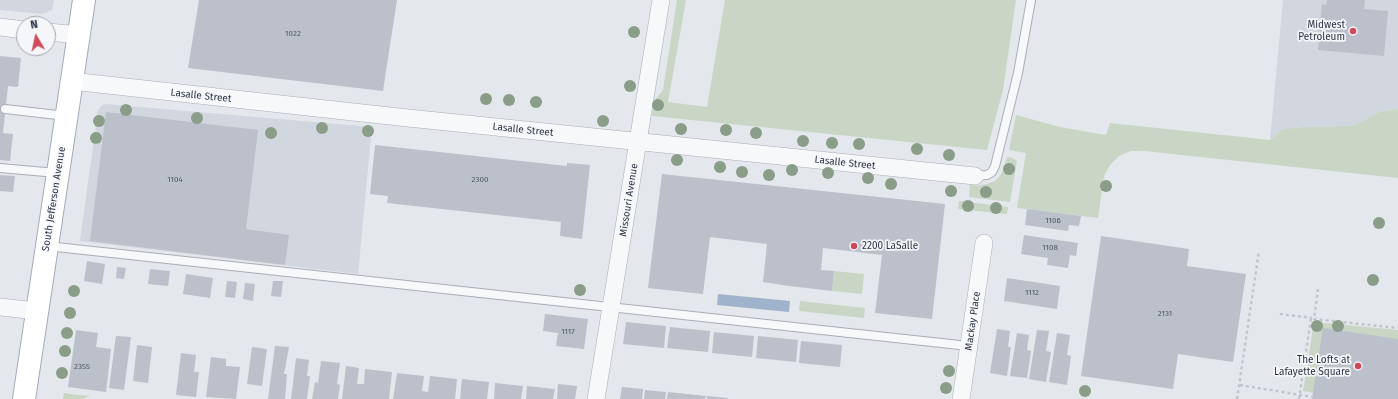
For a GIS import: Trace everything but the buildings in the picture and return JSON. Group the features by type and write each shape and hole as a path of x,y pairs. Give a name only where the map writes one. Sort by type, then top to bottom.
{"main road":[{"name":"South Jefferson Avenue","path":"24,399 84,0"}],"street":[{"name":"Missouri Avenue","path":"596,399 661,0"},
{"path":"0,27 16,29"},
{"path":"56,33 79,35"},
{"name":"Lasalle Street","path":"71,81 400,118 975,176"},
{"name":"Mackay Place","path":"961,399 984,243"},
{"path":"0,308 37,311"}],"lane":[{"path":"975,176 987,175 992,172 995,166 1018,73 1031,0"},
{"path":"5,109 66,116"},
{"path":"0,168 58,173"},
{"path":"46,246 611,306 969,346"}],"path":[{"path":"1237,399 1259,251"},
{"path":"1299,399 1318,289"},
{"path":"1280,314 1398,328"},
{"path":"1240,385 1313,397"}],"shaded area":[{"path":"0,0 54,0 52,10 42,14 0,10"},
{"path":"1283,0 1398,0 1398,109 1379,112 1355,125 1283,129 1270,140"},
{"path":"106,104 372,127 358,274 80,241 98,110 102,105"}],"green space":[{"path":"677,0 686,0 668,102 707,107 725,0 1016,0 1003,90 987,150 652,116 654,101 663,90"},
{"path":"1398,109 1398,178 1144,151 1131,151 1119,156 1110,165 1104,176 1098,218 1017,208 1026,153 1009,150 1016,115 1060,127 1106,135 1110,123 1270,140 1283,129 1355,125 1379,112"},
{"path":"1007,157 1013,158 1017,161 1010,202 969,197 970,184 977,186 995,181 1000,176 1004,168"},
{"path":"959,201 1008,207 1007,214 958,209"},
{"path":"834,271 864,274 862,294 832,291"},
{"path":"800,301 865,308 864,318 799,311"},
{"path":"1314,322 1398,330 1398,339 1314,393 1303,391"},
{"path":"64,393 90,396 82,399 63,399"}],"water":[{"path":"718,294 790,301 789,312 717,305"}],"place":[{"name":"Midwest Petroleum","path":"1353,31"},
{"name":"2200 LaSalle","path":"854,246"},
{"name":"The Lofts at Lafayette Square","path":"1358,366"}]}
